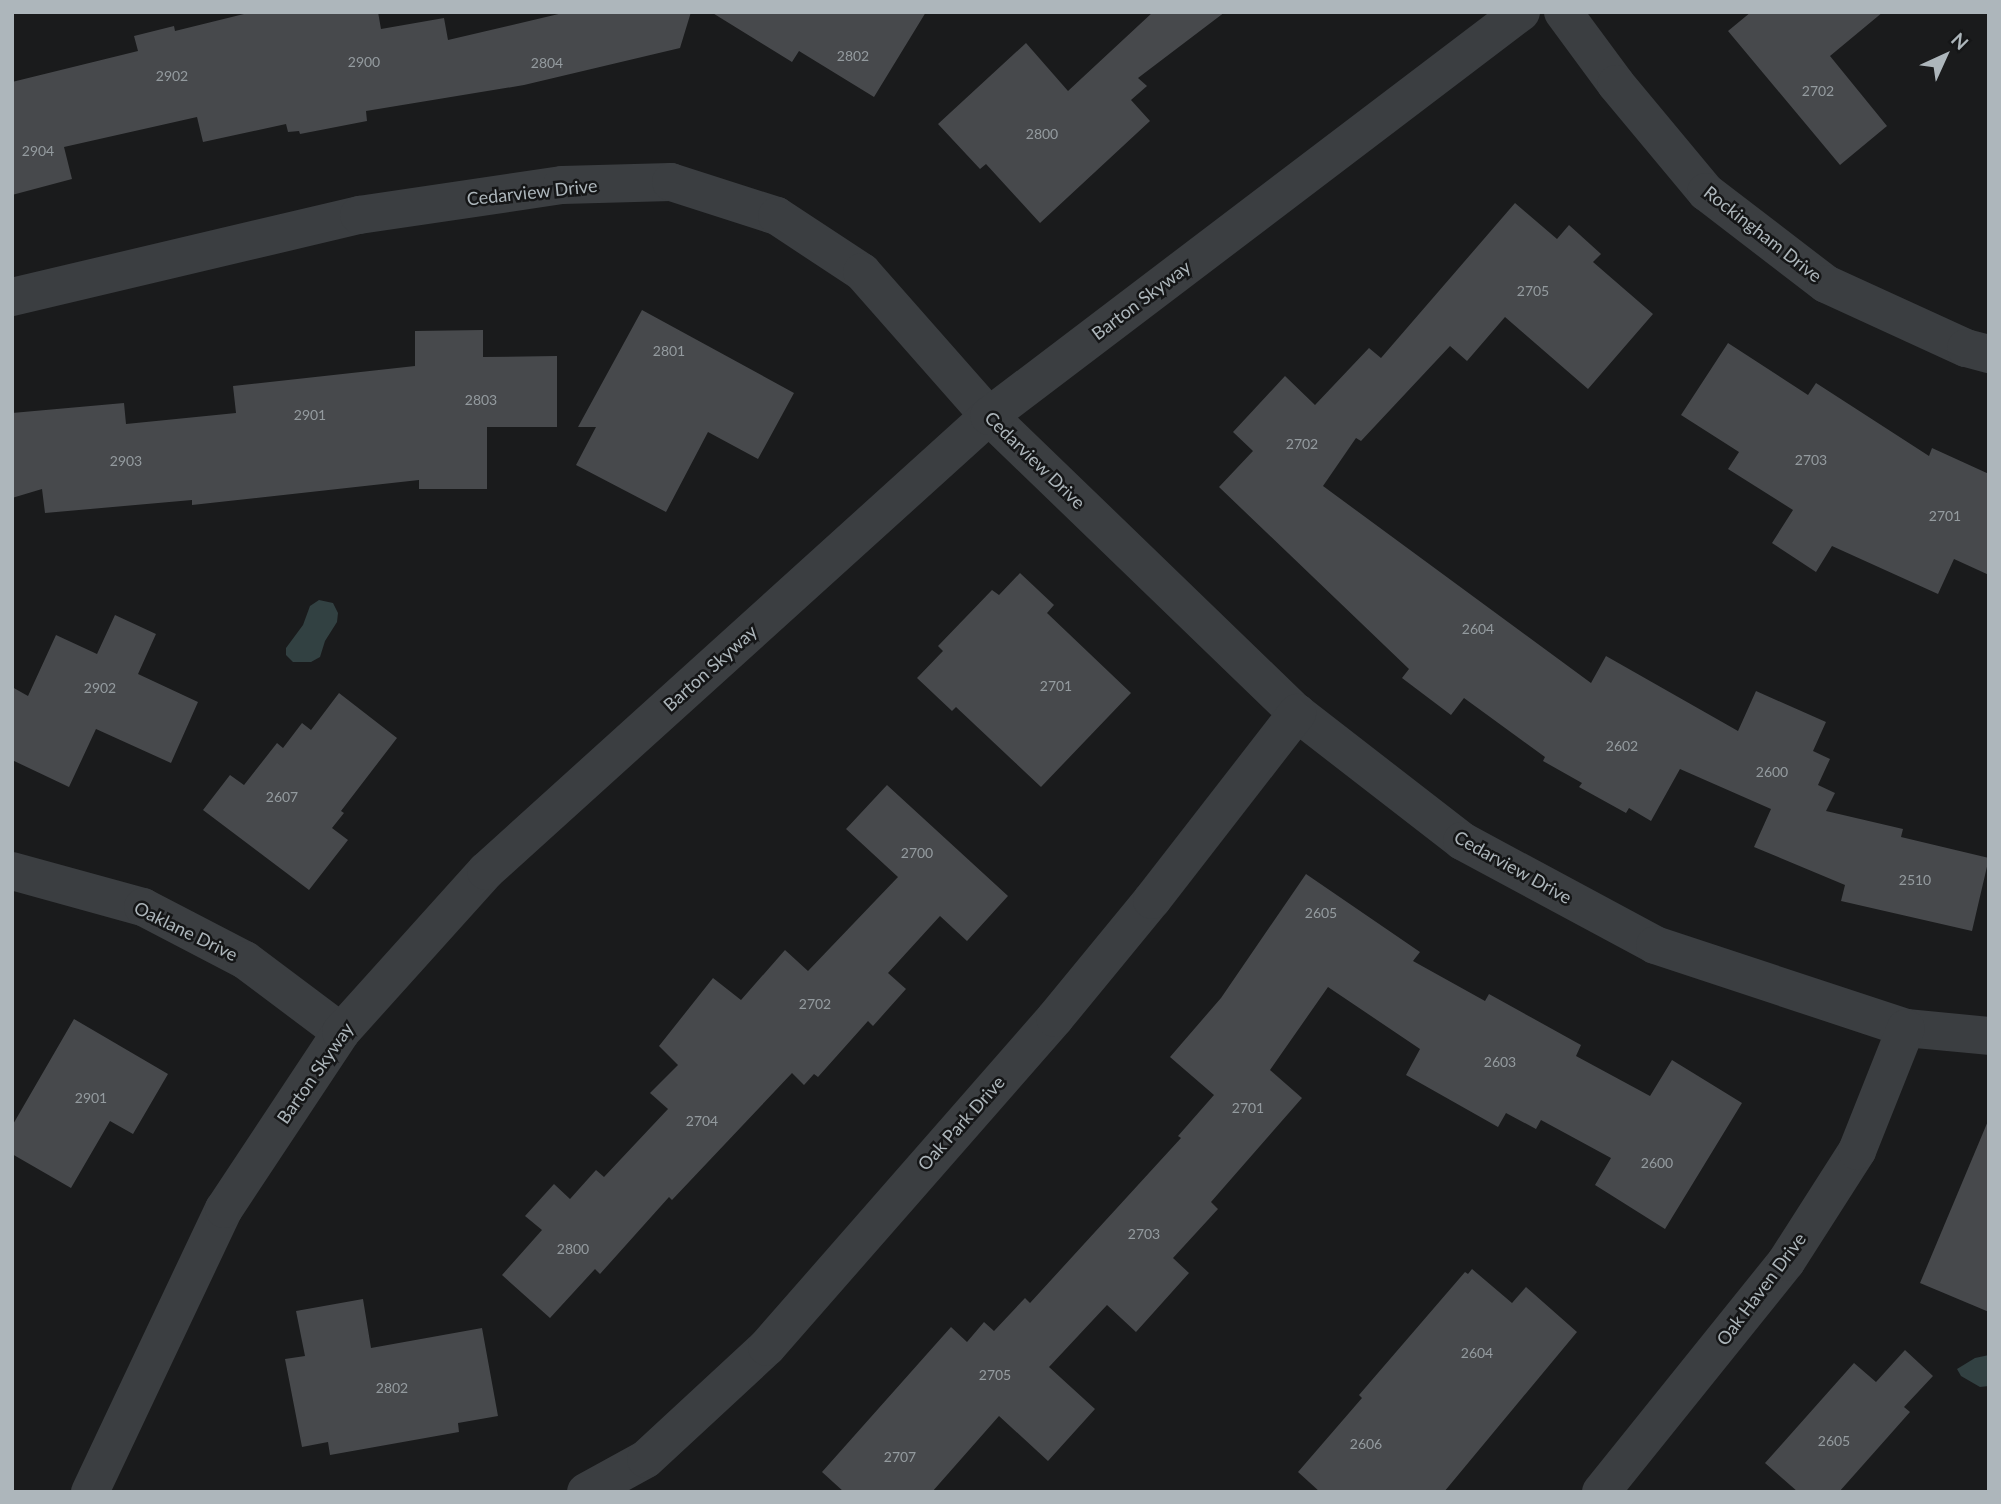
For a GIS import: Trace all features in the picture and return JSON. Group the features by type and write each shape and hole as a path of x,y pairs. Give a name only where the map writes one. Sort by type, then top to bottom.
{"street":[{"name":"Barton Skyway","path":"90,1492 224,1209 341,1032 486,871 989,416 1521,12"},
{"name":"Rockingham Drive","path":"1563,12 1616,84 1706,192 1826,284 1966,348 1989,354"},
{"name":"Cedarview Drive","path":"12,297 359,215 562,185 671,182 777,216 862,272 989,416 1297,713 1462,841 1655,945 1906,1028 1989,1036"},
{"name":"Oak Park Drive","path":"586,1492 646,1459 766,1347 1055,1018 1152,900 1297,713"},
{"name":"Oaklane Drive","path":"12,871 143,907 244,960 341,1032"},
{"name":"Oak Haven Drive","path":"1601,1492 1786,1262 1857,1151 1906,1028"}],"shaded area":[{"path":"319,600 333,603 338,613 337,622 325,641 320,657 311,662 293,662 286,655 286,648 303,625 310,606"},
{"path":"1989,1355 1989,1386 1980,1387 1961,1376 1957,1369 1975,1358"}],"building":[{"path":"252,12 378,12 381,29 444,18 448,40 567,12 691,12 680,48 524,85 366,111 367,121 300,134 299,131 288,132 286,124 203,142 197,117 64,147 72,179 12,195 12,82 138,51 134,36 174,26 175,31"},
{"path":"711,12 926,12 874,97 799,51 792,62"},
{"path":"1153,12 1225,12 1138,78 1147,86 1131,100 1150,121 1040,223 986,164 980,169 938,124 1026,43 1068,91"},
{"path":"1751,12 1883,12 1830,56 1887,126 1840,165 1728,31"},
{"path":"1515,203 1557,239 1569,225 1601,254 1593,262 1653,314 1588,389 1505,317 1467,361 1450,346 1361,441 1356,438 1323,486 1591,683 1606,656 1738,731 1756,691 1826,722 1813,751 1830,759 1818,785 1835,793 1826,811 1903,829 1901,837 1989,858 1972,931 1841,901 1845,885 1754,847 1771,809 1680,769 1651,821 1629,808 1626,813 1579,787 1582,783 1543,761 1545,757 1464,698 1451,715 1402,678 1409,669 1219,487 1253,451 1233,432 1285,376 1315,405 1369,348 1381,358"},
{"path":"642,310 794,393 758,459 708,432 666,512 576,465 596,427 578,427"},
{"path":"483,330 483,357 557,356 557,427 487,427 487,489 419,489 419,480 192,505 192,500 45,513 42,489 12,498 12,413 124,403 126,424 236,413 233,386 415,366 415,331"},
{"path":"1728,343 1808,395 1816,383 1929,456 1932,448 1989,474 1989,575 1954,559 1938,594 1832,546 1816,572 1772,543 1793,510 1728,469 1739,452 1681,415"},
{"path":"1020,573 1054,605 1047,613 1131,693 1041,787 956,707 952,711 917,678 943,651 938,646 992,590 999,595"},
{"path":"115,615 156,634 138,674 198,702 171,763 96,729 69,787 12,760 12,687 28,696 56,635 97,654"},
{"path":"339,693 397,738 341,811 344,813 332,828 348,840 309,890 203,810 230,775 244,785 277,743 283,748 302,723 311,730"},
{"path":"887,785 1008,896 967,941 940,916 888,973 906,989 873,1026 868,1021 818,1077 814,1074 804,1085 792,1073 672,1200 669,1197 600,1274 595,1269 550,1318 502,1275 542,1230 525,1216 554,1184 570,1199 596,1170 604,1177 668,1109 650,1093 678,1065 659,1046 713,978 741,1000 785,950 808,971 898,877 846,829"},
{"path":"1306,874 1420,952 1413,961 1485,1001 1489,994 1581,1045 1576,1056 1650,1096 1672,1060 1742,1103 1665,1229 1595,1185 1611,1158 1541,1120 1536,1129 1506,1113 1498,1127 1406,1075 1420,1049 1328,987 1270,1070 1302,1098 1211,1202 1218,1209 1173,1258 1189,1273 1136,1332 1107,1305 1049,1367 1095,1409 1048,1461 999,1416 932,1492 844,1492 822,1472 951,1327 967,1342 984,1322 994,1331 1025,1298 1030,1303 1181,1138 1178,1136 1214,1095 1170,1057 1221,998"},
{"path":"74,1019 168,1074 133,1134 110,1121 71,1188 12,1154 12,1126"},
{"path":"1989,1121 1989,1312 1920,1283"},
{"path":"1472,1269 1512,1303 1526,1287 1577,1332 1444,1492 1320,1492 1298,1472 1362,1398 1359,1395 1465,1272 1468,1274"},
{"path":"363,1299 371,1348 482,1328 498,1416 458,1423 459,1432 330,1455 328,1442 302,1447 285,1359 305,1356 296,1311"},
{"path":"1905,1350 1933,1376 1904,1407 1910,1412 1839,1492 1798,1492 1765,1463 1854,1363 1876,1382"}]}
